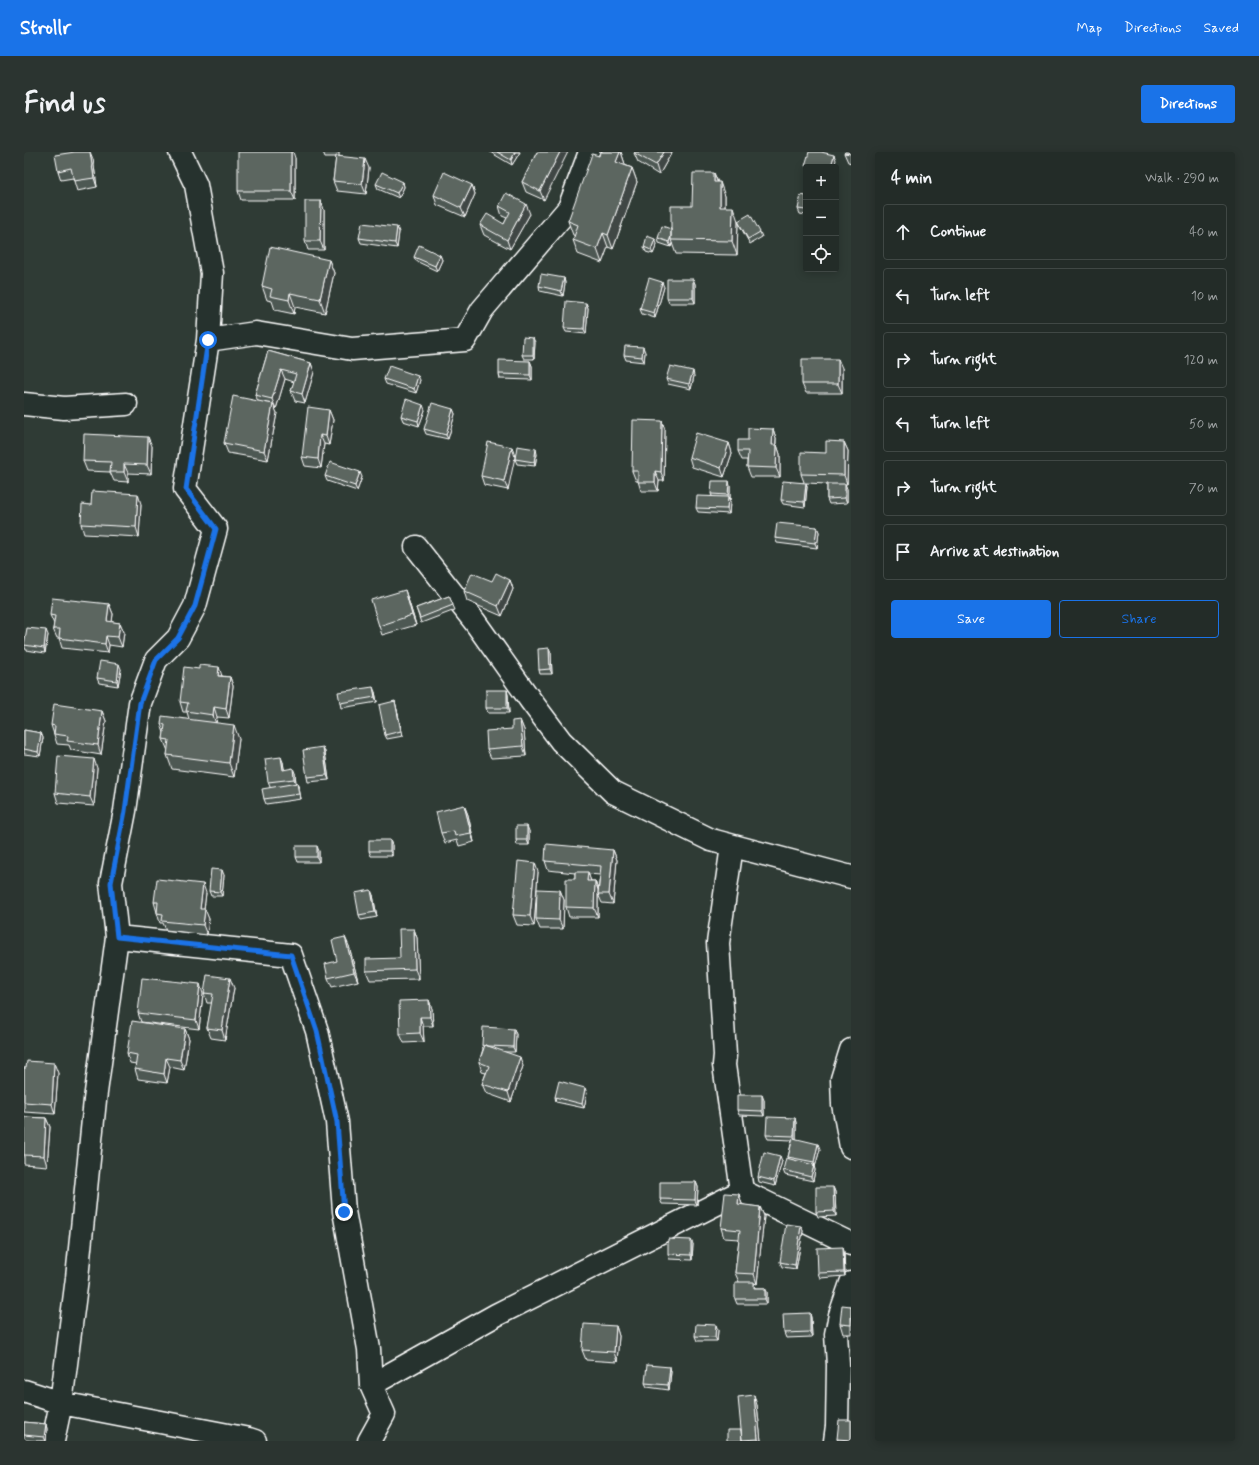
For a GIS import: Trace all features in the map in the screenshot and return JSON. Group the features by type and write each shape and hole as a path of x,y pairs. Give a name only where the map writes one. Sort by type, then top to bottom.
{"street":[{"path":"53,1441 61,1402 77,1278 95,1100 117,937 111,883 125,811 140,703 156,660 178,638 195,606 216,529 186,489 208,340 212,273 196,185 180,152"},
{"path":"208,340 256,333 352,350 465,340 482,310 569,208 590,152"},
{"path":"24,404 64,408 126,404"},
{"path":"416,547 475,622 531,701 562,741 613,792 711,840 851,877"},
{"path":"732,846 718,943 725,1055 724,1065 742,1191"},
{"path":"117,937 291,955 317,1031 337,1122 344,1212 369,1349 372,1385 384,1414 368,1441"},
{"path":"851,1050 842,1079 843,1104 851,1147"},
{"path":"372,1385 496,1315 742,1191"},
{"path":"742,1191 851,1244"},
{"path":"835,1441 837,1426 838,1365 836,1334 840,1315 851,1283"},
{"path":"24,1391 61,1402 255,1441"}],"building":[{"path":"75,152 90,152 94,178 74,181 71,168 58,171 55,155"},
{"path":"238,152 291,152 291,191 238,191"},
{"path":"497,152 515,152 511,160"},
{"path":"537,152 560,152 540,191 522,182"},
{"path":"600,152 620,152 616,162 632,168 608,235 603,233 597,249 573,240 578,225 568,221 592,154 599,156"},
{"path":"664,152 656,165 634,153"},
{"path":"809,152 821,152 834,155 832,164 806,164"},
{"path":"336,156 365,159 362,184 333,181"},
{"path":"382,172 403,182 397,193 376,184"},
{"path":"444,172 472,185 461,208 434,195"},
{"path":"693,173 714,173 714,182 720,182 720,207 733,207 732,241 671,240 671,206 692,206"},
{"path":"506,193 526,204 507,240 480,225 487,214 504,224 510,212 499,206"},
{"path":"801,195 803,195 803,210 798,209"},
{"path":"305,201 321,201 320,241 305,241"},
{"path":"750,214 760,232 748,239 738,221"},
{"path":"362,223 397,227 395,243 359,238"},
{"path":"662,226 671,229 669,242 658,238"},
{"path":"647,236 655,239 651,250 644,247"},
{"path":"419,245 440,255 435,266 414,257"},
{"path":"270,247 329,260 320,299 290,293 289,300 270,296 272,289 262,286"},
{"path":"541,274 564,278 561,291 539,286"},
{"path":"649,278 662,282 654,313 640,309"},
{"path":"667,279 693,279 693,298 667,298"},
{"path":"566,301 586,303 584,329 564,328"},
{"path":"523,337 533,338 533,355 522,355"},
{"path":"625,346 643,347 642,357 624,355"},
{"path":"268,351 311,363 302,394 291,391 296,374 281,370 272,399 255,395"},
{"path":"802,359 838,359 838,384 802,384"},
{"path":"499,360 530,361 530,375 499,374"},
{"path":"389,366 418,376 414,389 384,379"},
{"path":"670,366 693,371 689,384 666,379"},
{"path":"233,396 273,404 264,451 224,443"},
{"path":"406,399 423,405 418,421 401,416"},
{"path":"432,403 453,409 446,435 424,429"},
{"path":"308,407 329,410 326,436 320,435 318,459 302,457"},
{"path":"633,420 662,421 661,472 655,471 655,482 638,482 638,471 632,471"},
{"path":"748,428 773,429 772,445 777,445 776,468 747,467 748,451 738,451 738,440 748,440"},
{"path":"696,433 729,443 721,468 689,457"},
{"path":"84,434 148,437 147,465 124,464 124,472 110,472 111,462 83,461"},
{"path":"826,441 844,442 844,475 801,474 801,452 826,453"},
{"path":"488,442 512,447 504,481 481,476"},
{"path":"517,446 536,449 534,462 515,459"},
{"path":"330,462 360,472 355,486 325,476"},
{"path":"712,481 729,481 728,495 711,494"},
{"path":"783,481 806,483 804,502 781,500"},
{"path":"827,484 845,484 845,498 827,499"},
{"path":"92,491 138,494 136,527 81,524 82,504 91,505"},
{"path":"697,496 728,497 727,509 696,508"},
{"path":"777,523 817,527 815,543 775,538"},
{"path":"472,573 492,581 496,573 510,580 498,606 464,591"},
{"path":"405,590 412,615 379,626 371,600"},
{"path":"449,596 453,605 420,618 416,608"},
{"path":"52,598 109,604 107,621 120,623 118,637 106,636 105,644 59,638 60,629 53,629 55,616 50,615"},
{"path":"27,628 46,630 44,648 24,645"},
{"path":"549,648 550,669 539,670 538,649"},
{"path":"100,661 119,664 117,681 97,678"},
{"path":"199,665 219,667 218,676 230,677 226,709 214,707 213,715 186,711 188,703 180,702 184,667 199,669"},
{"path":"373,687 375,697 340,703 338,692"},
{"path":"486,690 507,690 507,708 486,708"},
{"path":"395,701 401,731 385,735 379,705"},
{"path":"54,704 102,711 98,745 67,741 68,736 54,734 55,726 51,725"},
{"path":"162,716 234,725 229,763 167,755 169,740 163,739 165,725 161,724"},
{"path":"520,720 523,746 487,749 486,731 512,729 512,721"},
{"path":"24,730 41,733 38,752 24,749"},
{"path":"323,747 327,775 307,777 303,750"},
{"path":"58,756 94,759 90,797 55,793"},
{"path":"281,757 283,770 293,768 294,779 268,782 265,759"},
{"path":"297,783 299,794 264,799 262,789"},
{"path":"464,805 471,833 455,836 454,831 441,833 436,812"},
{"path":"516,826 527,826 527,840 516,840"},
{"path":"369,840 390,840 390,851 369,851"},
{"path":"546,844 613,850 609,894 598,894 601,866 545,861"},
{"path":"296,846 317,846 317,857 296,857"},
{"path":"518,861 535,863 530,916 513,915"},
{"path":"211,869 222,870 220,892 209,891"},
{"path":"575,872 588,872 587,881 595,881 594,908 566,907 566,879 575,879"},
{"path":"157,879 203,884 200,909 205,909 203,925 162,921 163,914 157,913 158,902 154,902"},
{"path":"537,889 560,890 559,920 536,919"},
{"path":"371,890 375,912 359,915 355,893"},
{"path":"399,929 414,929 415,969 366,971 366,959 400,958"},
{"path":"345,937 354,972 328,978 325,964 337,961 332,940"},
{"path":"207,975 230,978 222,1030 207,1028 213,994 204,993"},
{"path":"142,978 200,984 196,1020 138,1013"},
{"path":"429,1000 430,1017 420,1017 420,1033 400,1034 399,1001"},
{"path":"132,1021 185,1029 180,1060 166,1058 164,1074 135,1069 137,1055 127,1053"},
{"path":"483,1027 514,1029 513,1047 482,1045"},
{"path":"485,1045 520,1057 508,1092 482,1084 489,1066 479,1062"},
{"path":"27,1061 54,1063 52,1104 24,1102 24,1068 26,1068"},
{"path":"559,1081 585,1088 582,1104 555,1097"},
{"path":"737,1095 762,1095 762,1111 737,1110"},
{"path":"24,1117 46,1118 44,1156 24,1155"},
{"path":"767,1117 795,1118 794,1136 766,1135"},
{"path":"793,1138 818,1144 814,1162 788,1157"},
{"path":"764,1152 780,1156 774,1181 758,1177"},
{"path":"786,1158 814,1165 811,1177 783,1170"},
{"path":"660,1182 696,1182 695,1200 660,1199"},
{"path":"816,1187 833,1187 834,1211 816,1212"},
{"path":"725,1193 739,1194 738,1204 760,1207 754,1274 735,1273 740,1230 721,1228"},
{"path":"786,1224 801,1226 795,1265 780,1262"},
{"path":"668,1239 691,1240 691,1255 668,1254"},
{"path":"843,1247 844,1272 818,1273 817,1248"},
{"path":"735,1282 754,1282 754,1288 765,1288 765,1299 735,1299"},
{"path":"842,1305 851,1306 851,1325 840,1324"},
{"path":"810,1313 810,1332 784,1333 783,1314"},
{"path":"584,1324 616,1326 614,1352 582,1350"},
{"path":"696,1324 716,1325 715,1337 695,1336"},
{"path":"647,1365 670,1367 668,1385 645,1383"},
{"path":"754,1395 758,1439 742,1440 738,1397"},
{"path":"839,1420 851,1420 851,1440 837,1439"},
{"path":"24,1422 46,1424 44,1437 24,1435"},
{"path":"727,1430 741,1430 742,1441 727,1441"}],"route":[{"path":"208,340 186,489 216,529 195,606 178,638 156,660 140,703 125,811 111,883 117,937 291,955 317,1031 337,1122 344,1212"}]}
